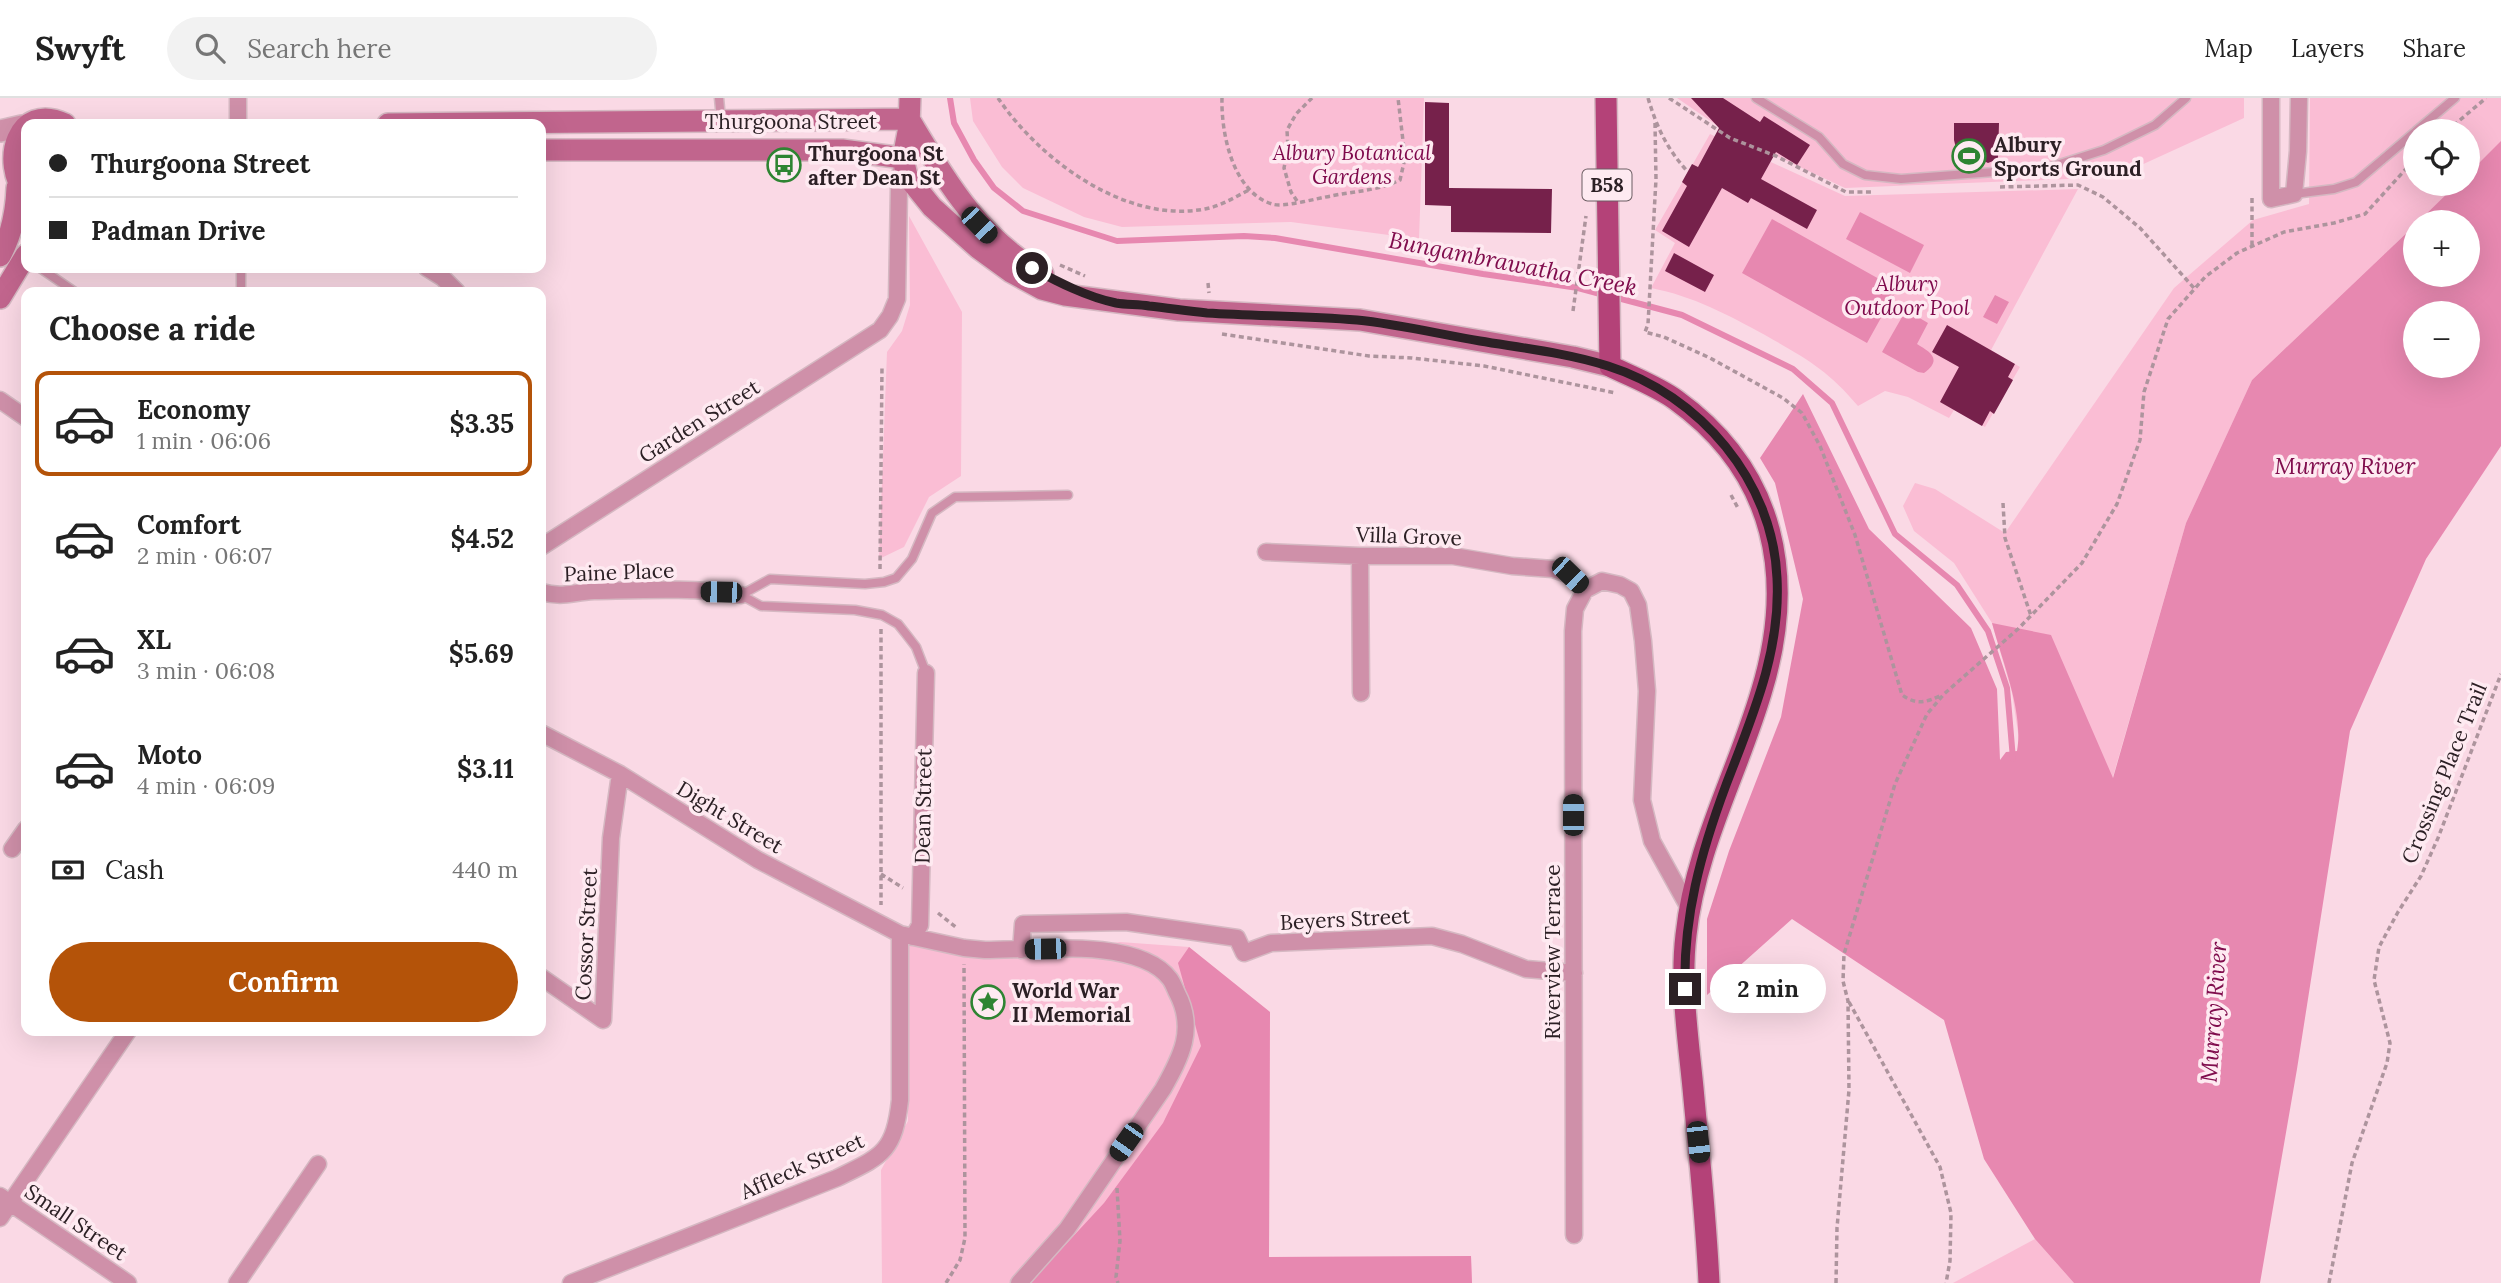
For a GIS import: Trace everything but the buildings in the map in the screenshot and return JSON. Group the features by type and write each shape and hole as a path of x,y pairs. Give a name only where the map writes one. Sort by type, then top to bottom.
{"main road":[{"name":"B58","path":"1606,98 1610,366"},
{"name":"Thurgoona Street","path":"546,122 721,120 909,109"},
{"path":"909,109 903,158 907,176 932,206 997,262 1025,281 1055,293 1208,313 1360,320 1573,357 1610,366 1674,398 1701,420 1725,445 1744,471 1762,505 1772,541 1777,575 1778,616 1772,653 1748,731 1713,824 1689,908 1685,938 1685,1006 1709,1283"},
{"path":"909,109 966,210 992,238 1046,276 1115,302"},
{"path":"721,120 721,150"},
{"path":"0,256 13,223 13,182 5,154 8,143 21,127"},
{"name":"Thurgoona Street","path":"546,150 842,150 903,158"},
{"path":"0,298 21,270"}],"street":[{"path":"238,119 239,98"},
{"path":"2271,98 2271,199 2294,194 2299,98"},
{"path":"0,131 21,126"},
{"name":"Garden Street","path":"546,544 880,330 897,299 899,188 903,158"},
{"path":"435,273 452,287"},
{"path":"0,400 21,415"},
{"name":"Villa Grove","path":"1266,552 1453,556 1512,566 1553,569 1570,575 1585,590"},
{"path":"1360,556 1361,693"},
{"path":"1585,590 1602,581 1620,584 1631,591 1637,605 1647,691 1642,800 1652,841 1689,908"},
{"name":"Paine Place","path":"546,593 557,596 585,592 660,590 741,595"},
{"name":"Riverview Terrace","path":"1574,1235 1573,631 1575,609 1585,590"},
{"name":"Dean Street","path":"906,936 920,925 926,673"},
{"name":"Dight Street","path":"546,736 620,774 758,860 906,936 964,948 1112,950 1154,965 1170,978 1181,999 1187,1034 1163,1089 1066,1229 1019,1283"},
{"name":"Cossor Street","path":"546,980 603,1020 611,838 620,774"},
{"path":"12,849 21,836"},
{"name":"Beyers Street","path":"1021,950 1024,924 1126,922 1237,938 1244,953 1271,943 1432,936 1462,944 1526,969 1574,973"},
{"name":"Affleck Street","path":"571,1283 837,1178 874,1160 888,1147 897,1127 900,1100 906,936"},
{"path":"0,1218 5,1199 124,1036"},
{"path":"237,1283 318,1164"},
{"name":"Small Street","path":"5,1199 128,1283"}],"lane":[{"path":"719,98 721,120"},
{"path":"1756,98 1819,137 1843,164 1865,175 1901,179 2047,168 2104,150 2155,125 2186,98"},
{"path":"2430,119 2455,98"},
{"path":"2294,194 2334,190 2356,182 2403,142"},
{"path":"48,273 68,287"},
{"path":"741,595 770,579 865,584 895,578 912,559 932,513 955,497 1068,495"},
{"name":"Paine Place","path":"741,595 761,606 855,610 886,618 898,624 916,647 926,673"}],"path":[{"path":"998,98 1009,114 1068,171 1089,185 1140,206 1176,211 1204,209 1220,205 1250,190"},
{"path":"1222,98 1222,115 1230,159 1250,190 1274,205 1368,191 1399,180 1405,158 1398,98"},
{"path":"1297,201 1291,192 1284,167 1288,149 1287,130 1296,114 1312,98"},
{"path":"1648,98 1664,142 1688,172"},
{"path":"2461,119 2486,98"},
{"path":"1655,123 1657,179 1648,324 1645,332 1664,337 1710,358 1783,398 1802,413 1821,446 1855,535 1902,695 1922,704 1944,694"},
{"path":"1836,1283 1837,1228 1849,1090 1848,1001 1843,981 1844,954 1895,783 1927,714 1944,694 2011,636 2082,564 2117,504 2140,440 2144,392 2168,319 2194,288 2205,276 2237,253 2284,232 2365,214 2403,172"},
{"path":"2103,197 2140,228 2194,288"},
{"path":"1052,262 1086,277"},
{"path":"1573,310 1578,264"},
{"path":"1218,334 1369,356 1484,366 1620,394"},
{"path":"880,570 882,367"},
{"path":"1729,490 1740,513"},
{"path":"2003,503 2005,538 2031,616"},
{"path":"881,925 880,631 886,618"},
{"name":"Crossing Place Trail","path":"2329,1283 2352,1164 2387,1063 2390,1043 2374,980 2379,947 2421,876 2438,838 2501,674"},
{"path":"881,874 920,899 962,932 965,1238 960,1260 946,1283"},
{"path":"1848,1001 1940,1167 1951,1213 1947,1283"},
{"path":"1114,1160 1119,1229 1116,1277 1118,1283"}],"green space":[{"name":"Albury Botanical Gardens","path":"970,98 1424,98 1419,239 1291,222 1122,227 1084,217 1023,188 1002,167 973,121"},
{"name":"Albury Sports Ground","path":"1677,98 2244,98 2244,118 2115,177 1845,188 1731,135"},
{"path":"2310,98 2501,98 2501,142 2480,162 2480,119 2403,119 2403,196 2445,196 2431,210 2403,210 2403,236 2252,380 2186,523 2112,780 2019,739 2012,693 1992,623 1954,563 1914,531 1903,506 1915,483 1935,489 2005,533 2174,288 2253,220 2309,204"},
{"name":"Albury Outdoor Pool","path":"1710,134 1845,196 2078,189 1991,350 2020,367 1985,427 1954,410 1949,418 1908,397 1885,391 1858,406 1825,373 1765,335 1696,301 1651,288 1675,243 1655,230"},
{"path":"909,216 962,312 961,476 929,497 904,547 879,559 887,352 902,331 910,305"},
{"path":"904,936 1071,949 1120,942 1189,947 1270,1012 1269,1257 1471,1256 1472,1283 882,1283 881,1170 908,1121"},
{"path":"2035,1239 2074,1283 1953,1283"}],"shaded area":[{"path":"2501,141 2501,446 2426,559 2350,731 2260,1283 2074,1283 2035,1239 1984,1159 1944,1020 1792,919 1707,995 1707,919 1729,851 1781,717 1803,599 1775,483 1760,458 1803,394 1869,529 1971,628 1997,689 2000,760 2006,752 2017,751 2018,736 2015,703 1992,623 2051,635 2113,778 2186,523 2252,380 2403,236 2403,287 2480,287 2480,210 2430,210 2445,196 2480,196 2480,162"},
{"path":"1860,212 1924,245 1910,273 1846,239"},
{"path":"1772,219 1897,289 1867,343 1742,273"},
{"path":"1995,295 2009,302 1997,324 1983,317"},
{"path":"1906,310 1928,323 1917,344 1930,353 1934,360 1924,373 1882,352"},
{"path":"1189,947 1270,1012 1269,1257 1471,1256 1472,1283 1030,1283 1104,1203 1163,1123 1201,1046 1178,963"}],"waterway":[{"name":"Bungambrawatha Creek","path":"950,98 954,123 974,160 994,188 1023,211 1117,241 1244,236 1275,238 1578,288 1604,295"},
{"name":"Bungambrawatha Creek","path":"1614,297 1682,315 1793,369 1832,403 1895,534 1957,585 1988,631 2007,688 2013,759"}],"place":[{"name":"Albury Sports Ground","path":"1969,156"},
{"name":"Thurgoona St after Dean St","path":"784,165"},
{"name":"World War II Memorial","path":"988,1002"}],"route":[{"path":"1032,268 1075,289 1115,302 1208,313 1360,320 1573,357 1610,366 1674,398 1701,420 1725,445 1744,471 1762,505 1772,541 1777,575 1778,616 1772,653 1761,693 1719,804 1699,867 1685,938 1685,989"}],"water label":[{"name":"Murray River","path":"2345,465"},
{"name":"Murray River","path":"2213,1012"}]}
